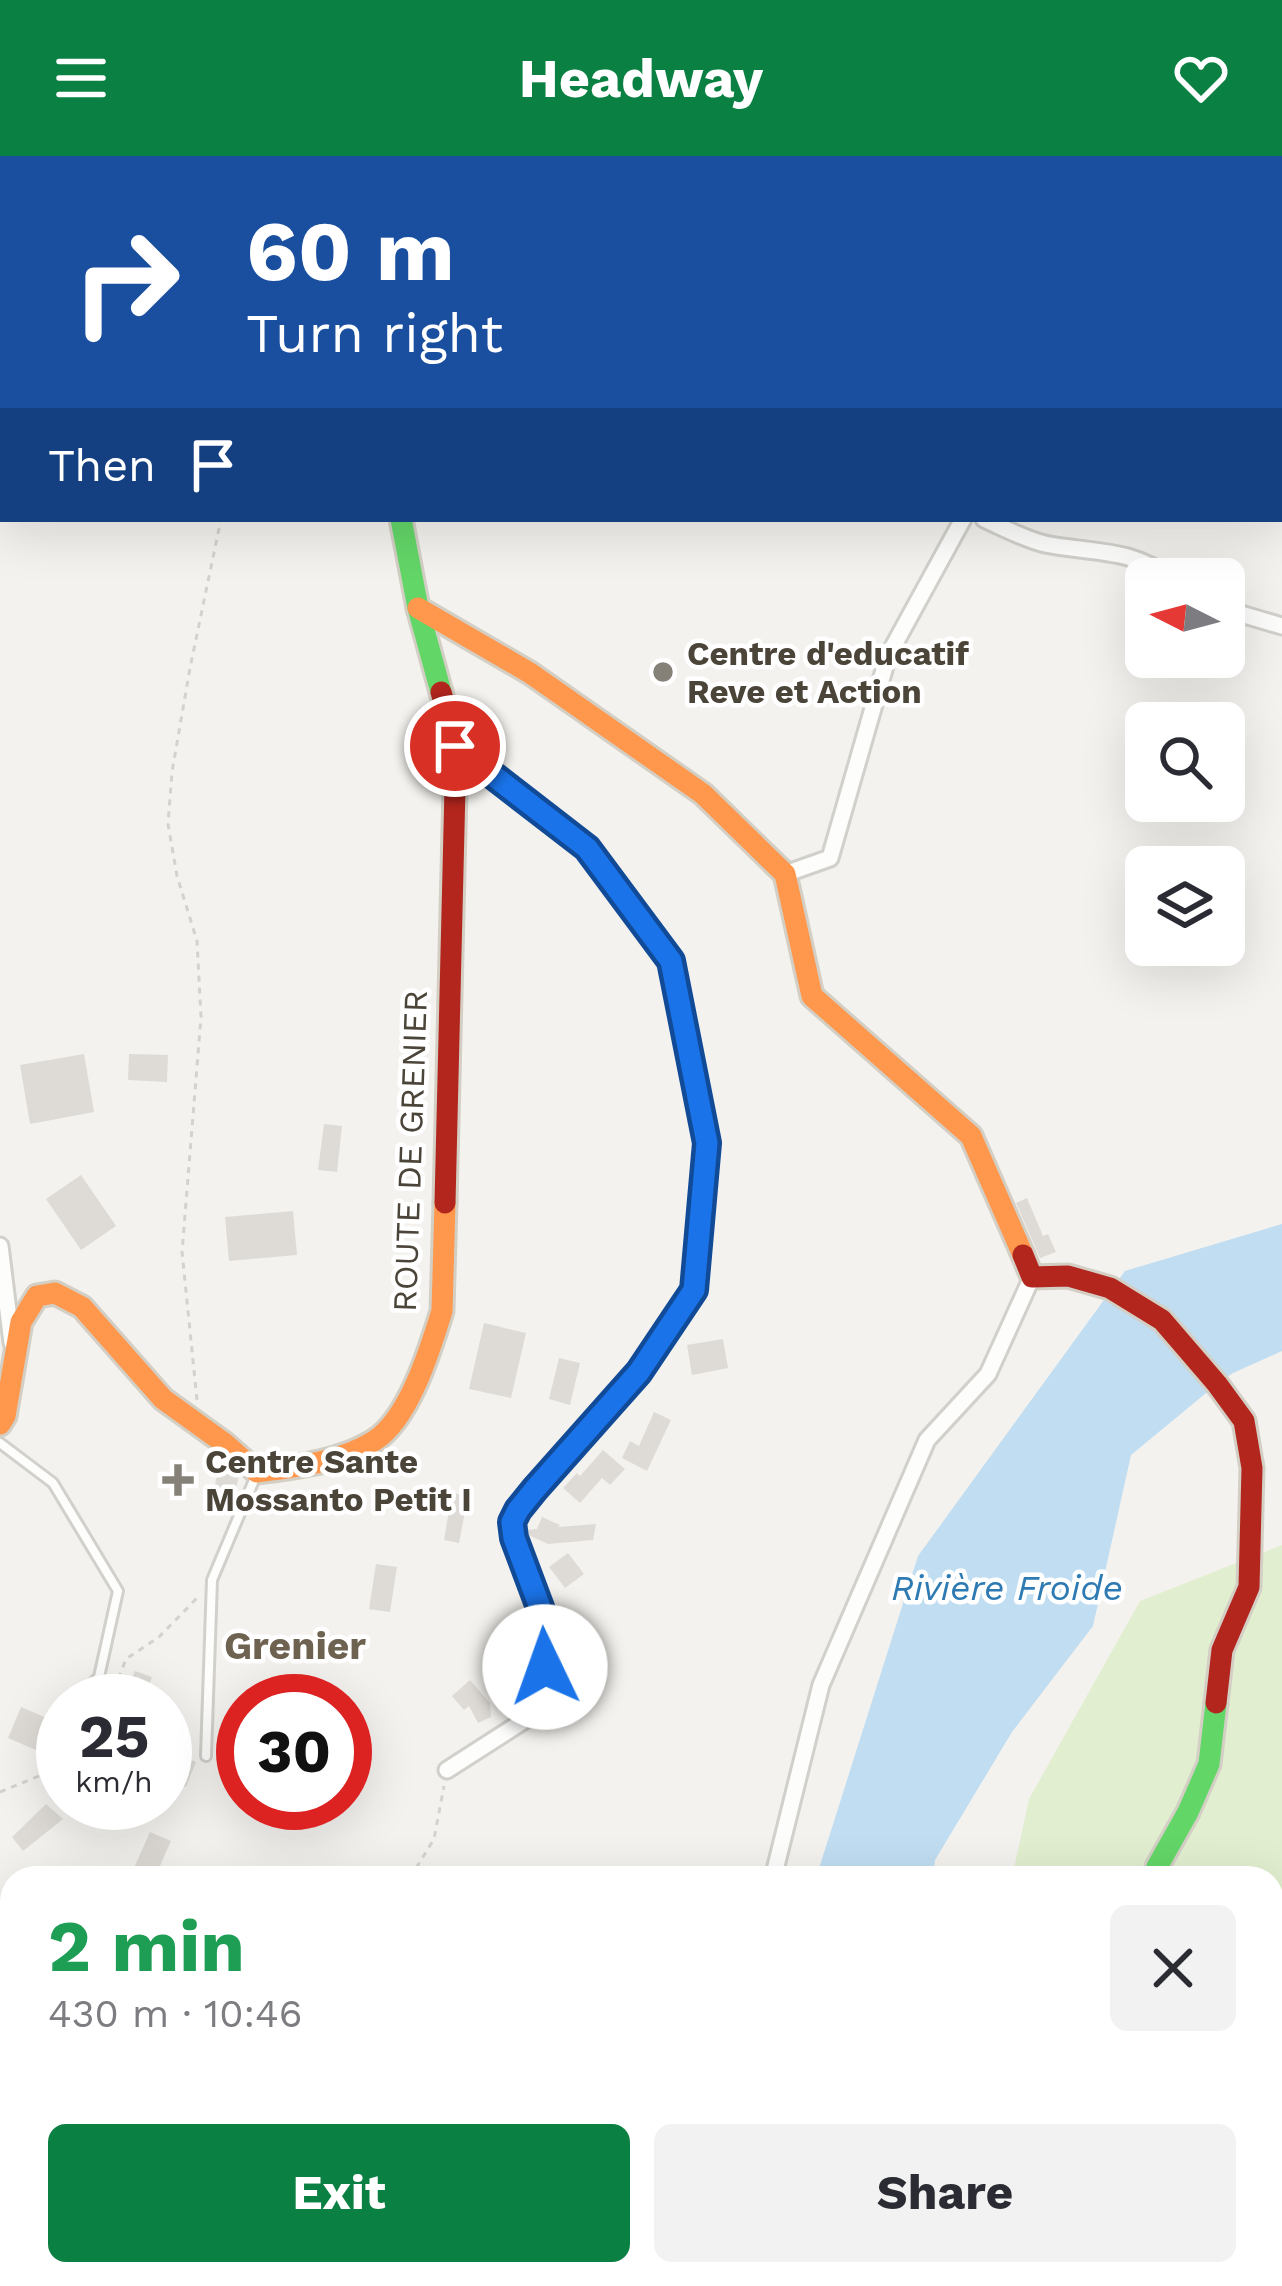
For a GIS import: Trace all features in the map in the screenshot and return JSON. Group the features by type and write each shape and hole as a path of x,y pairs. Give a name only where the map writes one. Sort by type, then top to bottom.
{"street":[{"name":"ROUTE DE GRENIER","path":"257,1472 310,1462 377,1440 392,1424 433,1346 442,1311 455,746 418,608 402,522"},
{"path":"784,874 830,858 888,656 961,522"},
{"path":"991,522 1034,541 1133,558"},
{"path":"418,608 530,673 703,794 784,874 812,996 971,1136 1032,1277 988,1374 928,1440 820,1685 776,1866"},
{"path":"1245,615 1282,626"},
{"path":"447,1770 528,1718 538,1700 545,1667 544,1618 512,1522 535,1489 639,1372 694,1290 707,1143 671,961 587,848 455,746"},
{"path":"0,1246 14,1358"},
{"path":"1032,1277 1068,1276 1110,1288 1162,1320 1244,1421 1252,1468 1249,1587 1222,1650 1208,1764 1158,1866"},
{"path":"0,1424 21,1322 37,1296 56,1293 82,1306 164,1399 257,1472"}],"lane":[{"path":"0,1443 53,1483 118,1591 100,1674"},
{"path":"206,1756 212,1580 257,1472"}],"path":[{"path":"196,1425 182,1252 200,1017 197,941 177,876 168,824 186,688 220,522"},
{"path":"120,1674 126,1659 159,1637 212,1580"},
{"path":"417,1866 434,1838 447,1770"},
{"path":"0,1792 36,1775"}],"green space":[{"path":"1282,1545 1282,1866 1015,1866 1029,1799 1140,1601"}],"water":[{"name":"Rivière Froide","path":"1282,1224 1282,1351 1217,1384 1131,1455 1093,1626 1012,1732 934,1866 820,1866 918,1556 1125,1271"}],"building":[{"path":"84,1054 94,1112 30,1124 20,1065"},
{"path":"129,1054 168,1055 167,1082 128,1080"},
{"path":"324,1124 342,1126 337,1172 318,1170"},
{"path":"81,1175 116,1226 81,1250 46,1199"},
{"path":"1027,1198 1043,1236 1048,1234 1056,1252 1040,1258 1016,1203"},
{"path":"293,1211 297,1255 229,1261 225,1217"},
{"path":"484,1323 526,1333 511,1398 469,1389"},
{"path":"723,1339 728,1368 692,1375 687,1345"},
{"path":"559,1358 580,1363 570,1405 549,1399"},
{"path":"654,1412 671,1420 647,1471 622,1458 630,1441 639,1446"},
{"path":"603,1450 625,1469 610,1485 602,1478 580,1503 563,1488"},
{"path":"218,1471 239,1476 231,1508 211,1503"},
{"path":"452,1493 468,1496 459,1543 444,1540"},
{"path":"542,1517 558,1527 596,1524 593,1540 548,1544 526,1534 526,1530 537,1529"},
{"path":"568,1553 584,1574 565,1588 549,1567"},
{"path":"376,1564 397,1567 390,1612 369,1609"},
{"path":"470,1680 490,1703 491,1717 478,1723 469,1706 464,1710 452,1696"},
{"path":"21,1707 36,1713 36,1750 8,1738"},
{"path":"36,1814 36,1830 49,1830 23,1851 12,1837"},
{"path":"150,1832 171,1841 160,1866 135,1866"}],"traffic: fast":[{"path":"402,522 441,692"},
{"path":"1158,1866 1209,1764 1216,1703"}],"traffic: slow":[{"path":"418,608 530,673 703,794 785,874 812,996 971,1136 1023,1255"},
{"path":"0,1424 21,1322 37,1296 55,1293 82,1307 163,1399 257,1472 317,1463 361,1448 398,1417 431,1345 442,1311 445,1203"}],"traffic: jam":[{"path":"441,692 456,746 445,1203"},
{"path":"1023,1255 1032,1277 1068,1276 1110,1288 1162,1320 1244,1421 1252,1468 1249,1587 1222,1650 1216,1703"}],"place":[{"name":"Centre d'educatif Reve et Action","path":"663,672"},
{"name":"Centre Sante Mossanto Petit I","path":"178,1480"}],"district":[{"name":"Grenier","path":"295,1645"}],"route":[{"path":"455,746 587,848 671,961 707,1143 694,1290 639,1372 535,1489 512,1522 544,1618 545,1667"}]}
